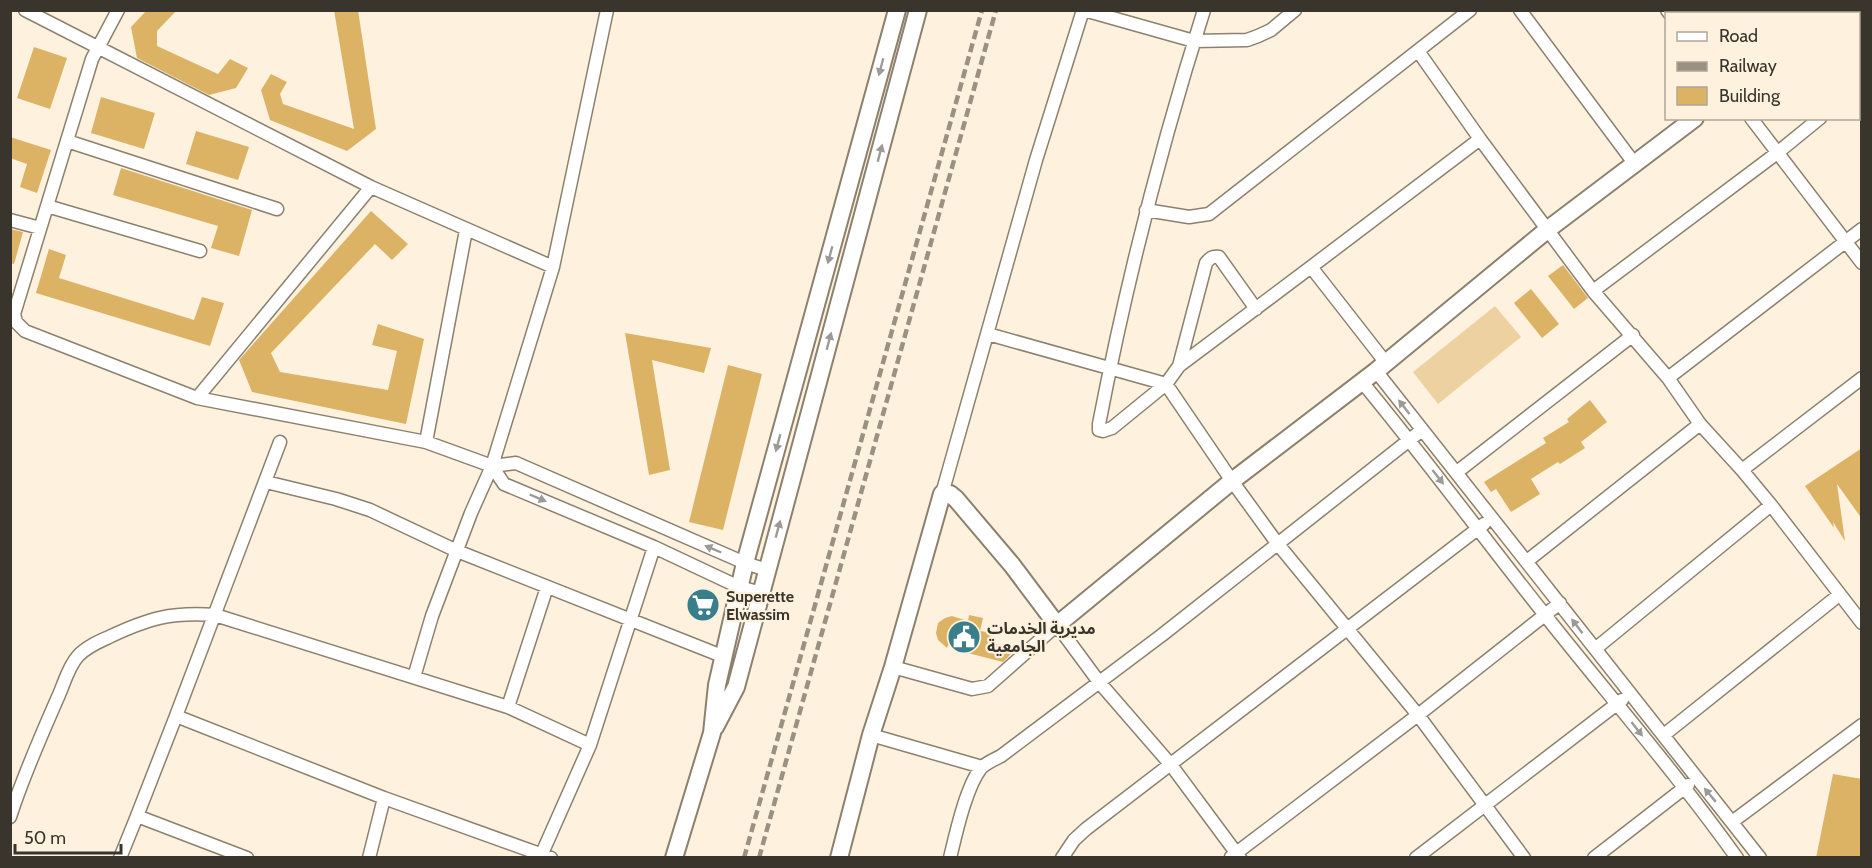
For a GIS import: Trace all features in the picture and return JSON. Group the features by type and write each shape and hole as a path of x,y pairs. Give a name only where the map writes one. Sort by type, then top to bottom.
{"street":[{"path":"25,10 370,188 553,267"},
{"path":"118,10 92,59 14,314 19,327 197,398 426,442 492,466 516,463 745,563 767,570"},
{"path":"414,677 432,616 471,513 492,466 553,267 607,10"},
{"path":"712,733 722,656 745,563 897,10"},
{"path":"674,858 712,733 736,687 918,10"},
{"path":"839,858 871,735 893,667 1036,160 1083,10 1194,41 1247,40 1271,30 1295,10"},
{"path":"1204,10 1146,210 1110,368 1099,430 1112,428 1166,384 1179,366 1480,139"},
{"path":"1146,210 1189,217 1209,214 1470,10"},
{"path":"1520,10 1634,163"},
{"path":"1418,51 1593,291 1668,378 1700,424 1771,505 1862,623"},
{"path":"893,667 972,688 981,689 994,681 1232,481 1381,367 1547,230 1692,120"},
{"path":"1752,120 1862,263"},
{"path":"1593,291 1818,120"},
{"path":"67,141 277,209"},
{"path":"197,398 370,188"},
{"path":"47,206 200,250"},
{"path":"10,220 40,228"},
{"path":"1668,378 1862,229"},
{"path":"426,442 466,230"},
{"path":"1179,366 1206,263 1209,259 1214,256 1219,257 1256,309"},
{"path":"1311,267 1422,430 1630,694 1665,734 1696,779 1760,858"},
{"path":"988,334 1166,384 1277,543 1418,715 1524,858"},
{"path":"1457,472 1632,335"},
{"path":"1742,470 1862,378"},
{"path":"1362,382 1410,440 1737,858"},
{"path":"1527,561 1700,424"},
{"path":"950,858 970,790 982,767 1001,756 1162,634 1422,430"},
{"path":"120,858 280,442"},
{"path":"492,466 504,484 654,547 739,587 762,593"},
{"path":"266,482 370,510 457,552 722,656"},
{"path":"942,494 950,494 956,499 1012,565 1099,682 1171,765 1236,856 1560,603"},
{"path":"1595,649 1771,505"},
{"path":"1062,858 1074,840 1086,829 1348,630 1492,517"},
{"path":"176,716 384,798 544,856 590,745 654,547"},
{"path":"508,707 547,587"},
{"path":"1665,734 1839,595"},
{"path":"10,817 49,717 71,666 78,656 91,645 140,623 166,616 215,615 508,707 590,745"},
{"path":"1416,858 1630,694"},
{"path":"1732,822 1862,725"},
{"path":"871,735 982,767"},
{"path":"1594,858 1696,779"},
{"path":"369,858 384,798"},
{"path":"137,816 248,858"}],"shaded area":[{"path":"1495,306 1521,337 1438,404 1413,372"}],"building":[{"path":"147,10 177,10 157,31 157,46 218,74 230,59 248,68 236,88 209,95 137,58 131,27"},
{"path":"334,10 358,10 376,129 347,151 270,120 261,90 271,74 287,82 280,94 283,104 354,129"},
{"path":"34,47 67,58 50,109 17,98"},
{"path":"101,97 155,113 144,149 91,133"},
{"path":"196,131 249,147 238,180 186,164"},
{"path":"10,137 51,150 37,193 20,187 27,164 10,158"},
{"path":"121,168 252,210 239,256 211,248 218,226 113,195"},
{"path":"371,211 408,244 392,260 375,244 271,353 280,372 388,390 397,351 372,345 378,324 424,339 406,424 252,392 239,360"},
{"path":"10,229 23,232 14,264 10,263"},
{"path":"49,249 66,255 59,278 194,320 202,297 224,303 210,346 36,293"},
{"path":"1563,265 1588,298 1574,309 1548,276"},
{"path":"1531,289 1559,324 1542,338 1514,303"},
{"path":"625,333 711,348 704,373 652,360 670,470 649,475"},
{"path":"728,365 762,374 723,530 689,522"},
{"path":"1590,400 1607,422 1581,442 1585,448 1531,479 1540,494 1511,512 1496,489 1491,492 1484,482 1546,443 1543,438 1569,422 1567,419"},
{"path":"1862,448 1862,519 1837,484 1845,541 1805,486"},
{"name":"مديرية الخدمات الجامعية","path":"969,615 983,618 980,631 992,633 989,643 1010,646 1011,654 1003,662 960,651 948,645 947,648 938,640 936,633 938,623 952,616 968,621"},
{"path":"1833,774 1862,779 1862,858 1816,858"}],"railway":[{"path":"744,858 982,10"},
{"path":"759,858 996,10"}],"place":[{"name":"Superette Elwassim","path":"703,605"},
{"name":"مديرية الخدمات الجامعية","path":"964,637"}]}
